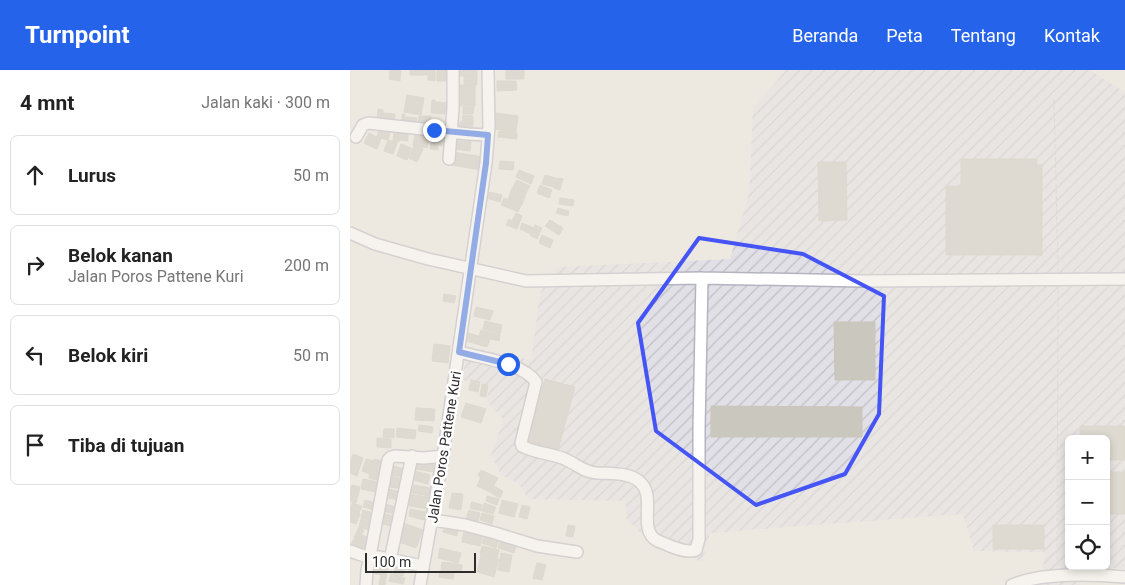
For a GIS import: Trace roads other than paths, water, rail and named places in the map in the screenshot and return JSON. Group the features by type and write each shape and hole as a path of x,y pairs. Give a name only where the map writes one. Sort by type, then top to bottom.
{"street":[{"path":"449,159 454,70"},
{"name":"Jalan Poros Pattene Kuri","path":"420,585 433,520 486,163 488,70"},
{"path":"356,136 363,125 368,123 488,135"},
{"path":"350,233 375,244 428,259 526,281 702,278 865,281 1125,279"},
{"path":"459,352 508,364 519,368 534,379 536,382 521,443 522,446 563,458 588,472 635,478 646,490 647,518 650,534 655,539 691,552 696,550 699,539 702,278"},
{"path":"366,585 367,570 388,460 395,456 424,458 443,456"},
{"path":"390,560 412,456"},
{"path":"433,520 472,527 537,546 577,552"},
{"path":"350,551 364,556 423,566"},
{"path":"1012,585 1024,580 1059,575 1125,578"}]}
